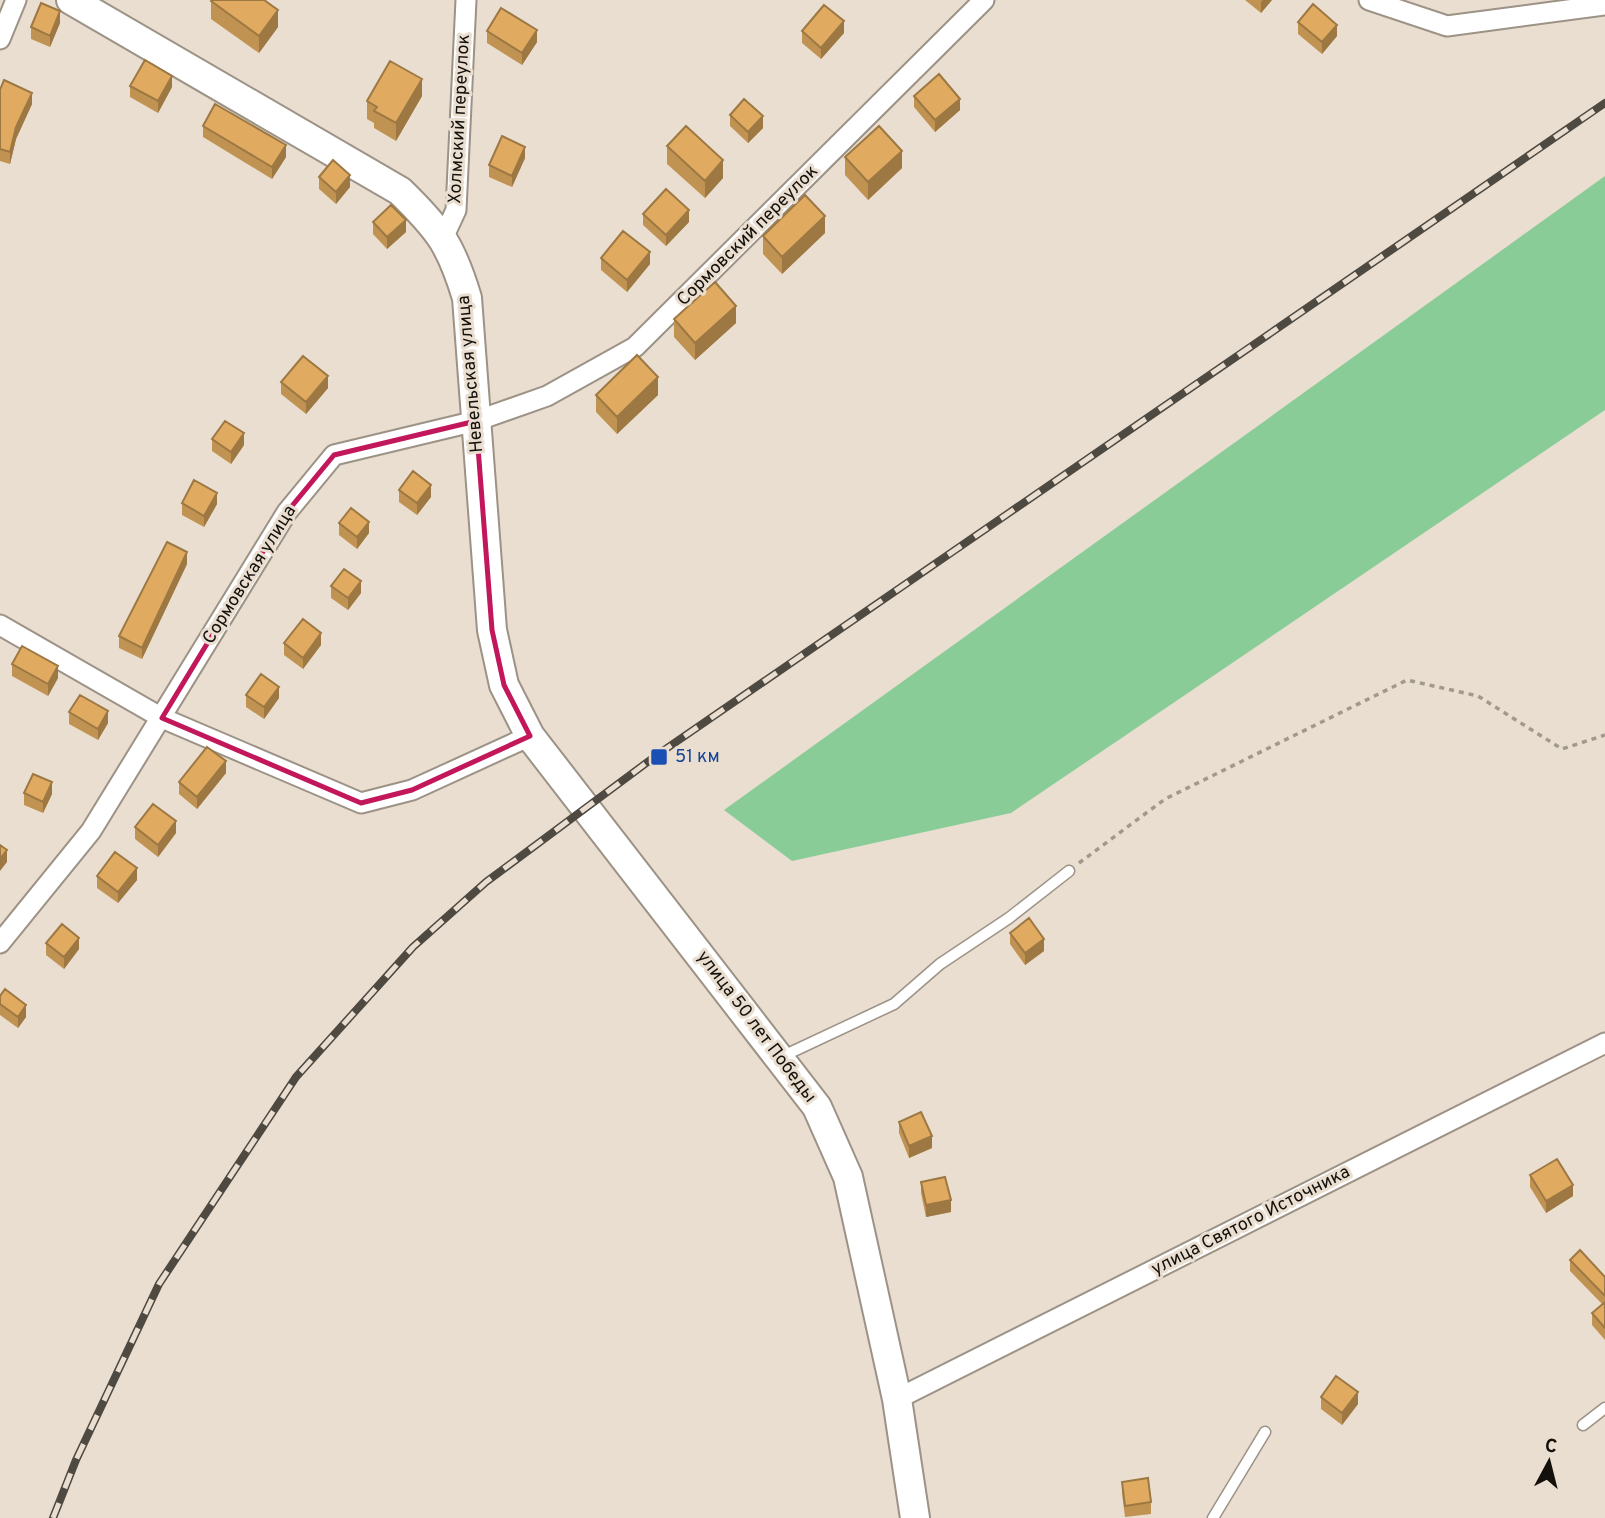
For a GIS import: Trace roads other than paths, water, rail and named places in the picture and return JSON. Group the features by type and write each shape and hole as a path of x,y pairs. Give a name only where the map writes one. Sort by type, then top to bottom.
{"street":[{"path":"0,39 16,0"},
{"name":"Невельская улица","path":"71,0 400,191 444,236 455,258 467,298 492,630 504,685 530,736 585,806"},
{"name":"Холмский переулок","path":"444,236 456,210 466,0"},
{"name":"Сормовский переулок","path":"476,421 547,396 635,347 984,0"},
{"path":"1369,0 1447,26 1605,5"},
{"name":"Сормовская улица","path":"0,943 91,831 287,512 334,455 476,421"},
{"path":"0,625 162,718 361,803 412,790 530,736"},
{"name":"улица 50 лет Победы","path":"585,806 817,1107 848,1177 897,1399 915,1518"},
{"name":"улица Святого Источника","path":"897,1399 1605,1043"}],"lane":[{"path":"780,1057 894,1004 940,964 1009,918 1069,871"},
{"path":"1583,1425 1605,1408"},
{"path":"1213,1518 1265,1432"}],"railway":[{"path":"53,1518 76,1460 159,1284 296,1077 413,947 486,882 657,755 1605,103"}],"place":[{"name":"51 км","path":"659,757"}]}
